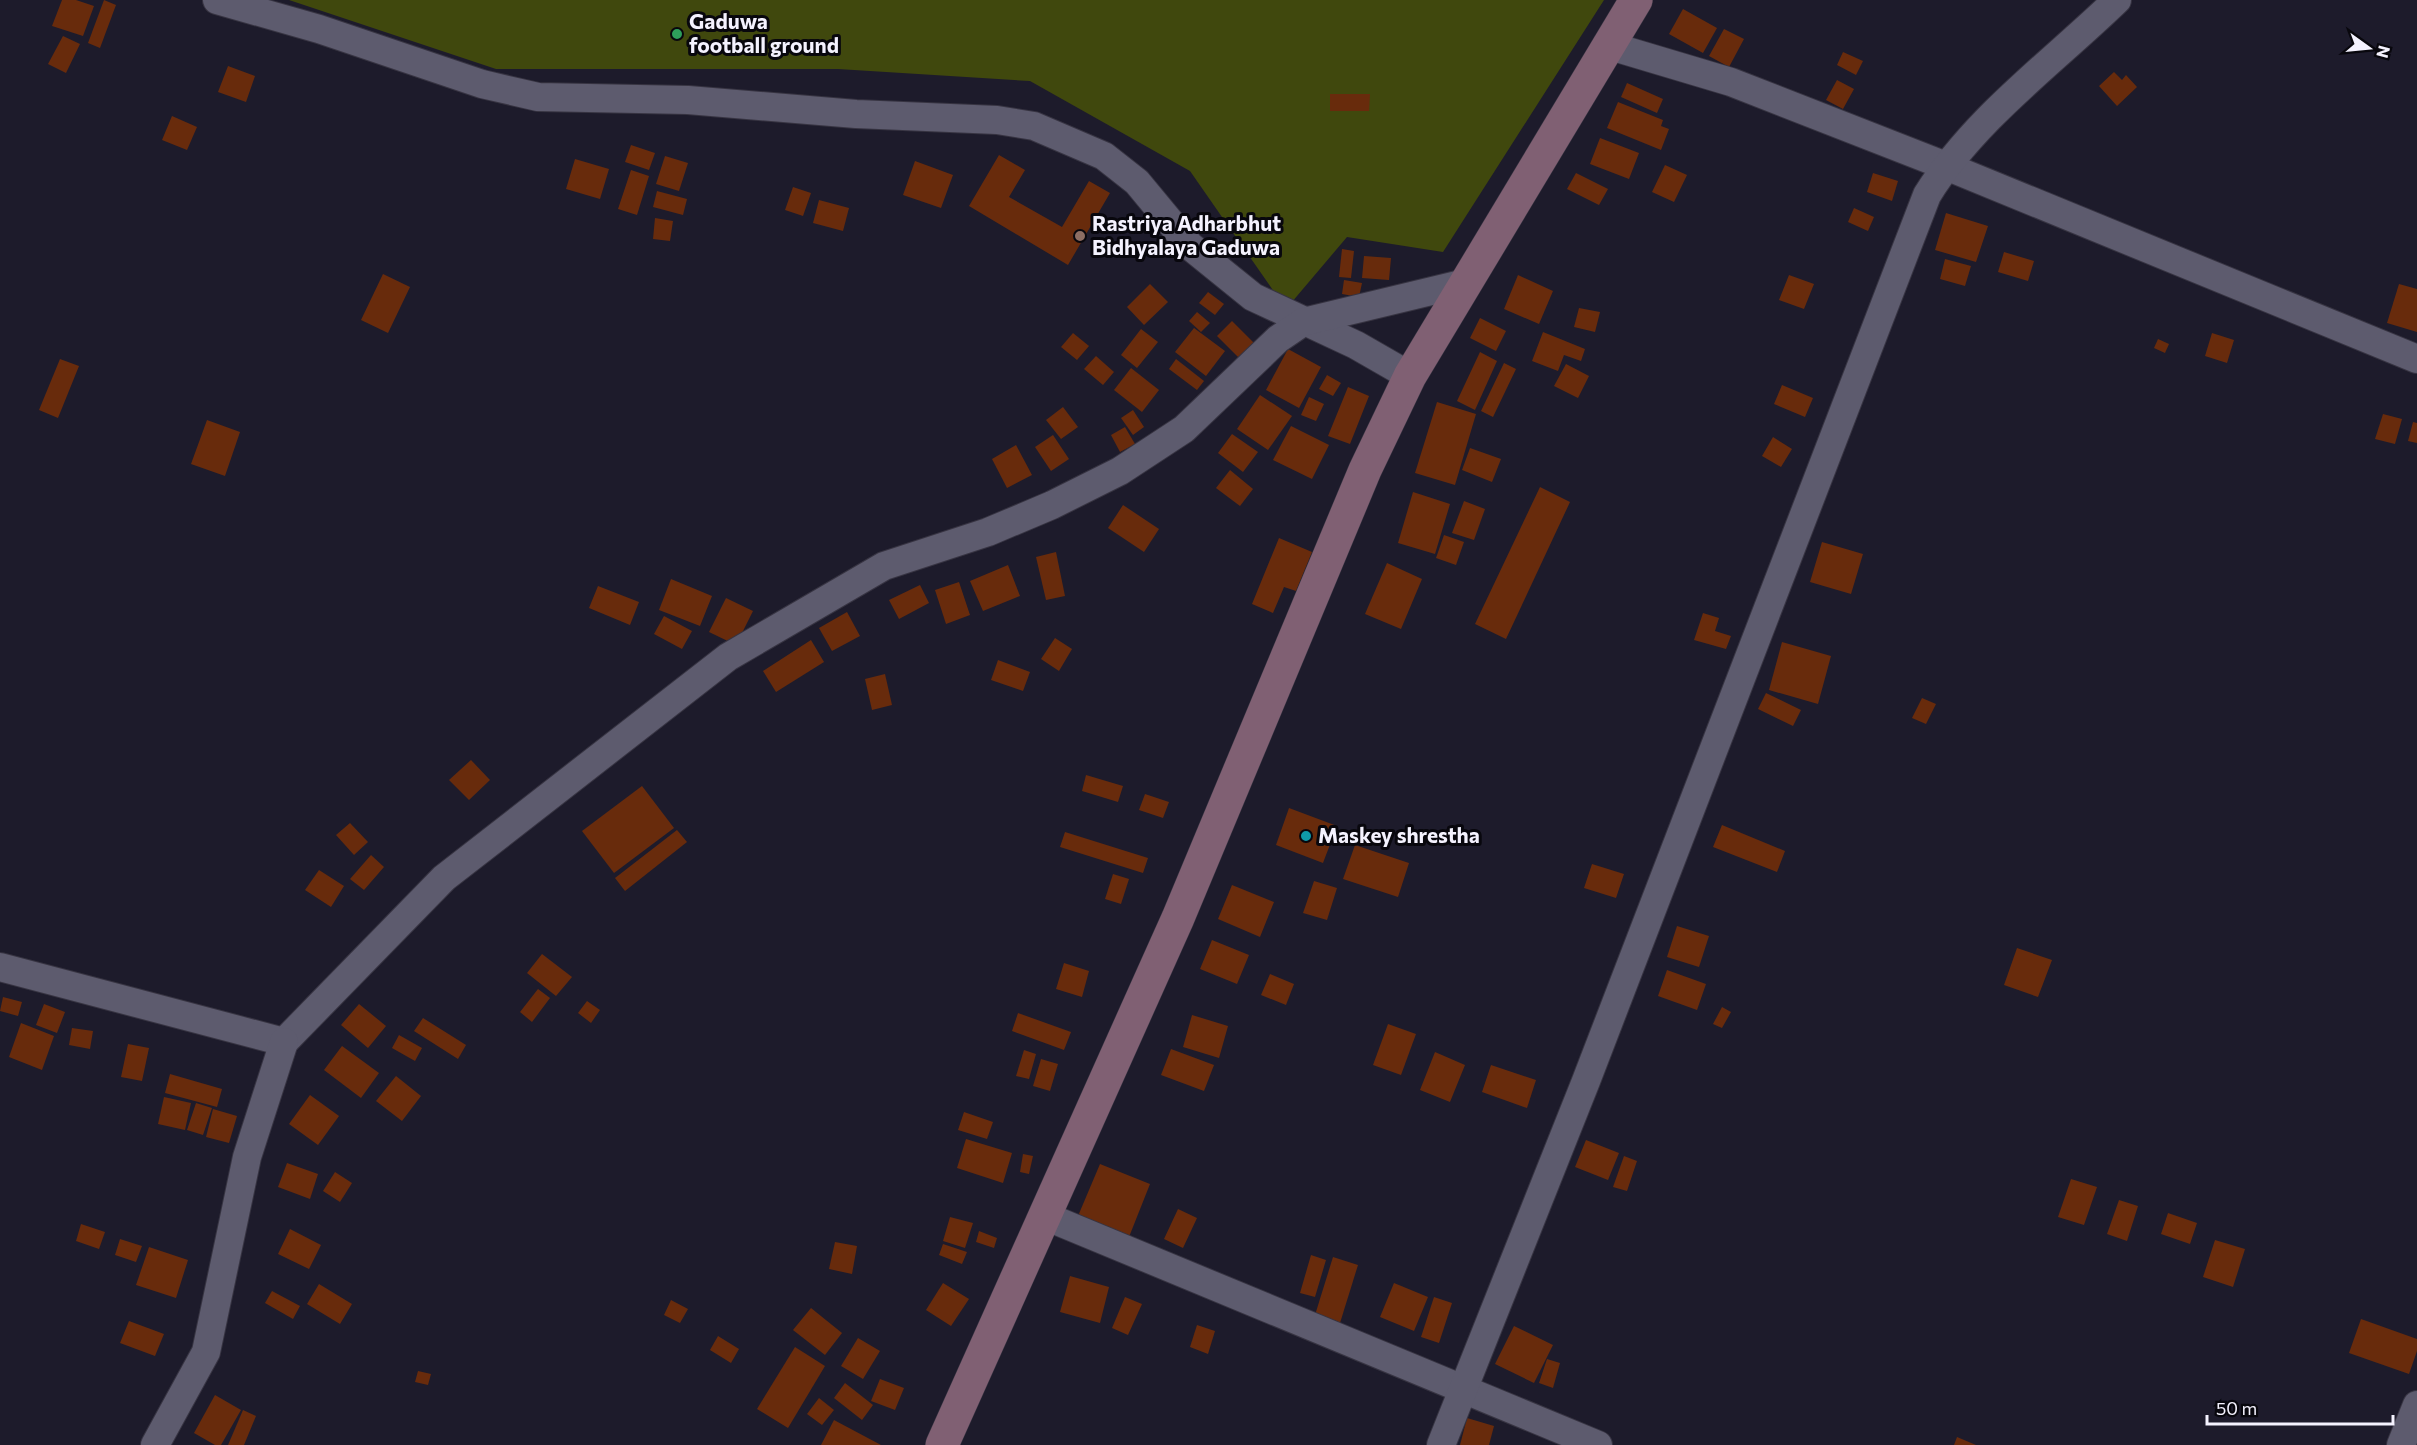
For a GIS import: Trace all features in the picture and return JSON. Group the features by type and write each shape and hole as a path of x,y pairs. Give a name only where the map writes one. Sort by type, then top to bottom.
{"street":[{"path":"217,0 320,29 482,84 538,97 688,100 856,114 997,120 1034,126 1104,156 1137,182 1190,246 1253,297 1356,345 1410,376"},
{"path":"942,1445 1178,918 1365,470 1410,376 1636,0"},
{"path":"1441,1445 1586,1081 1928,195 1946,166 1985,122 2117,0"},
{"path":"1607,45 1731,82 1946,166 2417,359"},
{"path":"154,1445 206,1352 247,1156 284,1042 444,878 728,657 884,566 988,532 1052,505 1120,471 1184,429 1278,339 1303,322 1465,283"},
{"path":"0,968 284,1042"},
{"path":"1045,1216 1598,1445"},
{"path":"2401,1445 2417,1405"}],"green space":[{"path":"289,0 1604,0 1443,252 1347,237 1286,309 1190,171 1030,81 838,69 496,69"}],"building":[{"path":"62,0 76,0 94,6 83,36 52,26"},
{"path":"104,0 116,5 100,48 88,43"},
{"path":"1683,9 1717,28 1703,53 1669,34"},
{"path":"1724,29 1744,39 1729,67 1709,56"},
{"path":"63,36 80,44 66,73 48,64"},
{"path":"1843,52 1863,61 1856,75 1837,65"},
{"path":"228,66 255,76 246,102 218,92"},
{"path":"2114,72 2122,80 2126,75 2137,87 2117,106 2099,86"},
{"path":"1837,80 1854,89 1843,109 1826,100"},
{"path":"1627,83 1663,99 1657,113 1621,97"},
{"path":"1330,94 1370,94 1369,111 1330,111"},
{"path":"1618,102 1663,120 1661,126 1669,129 1661,150 1607,128"},
{"path":"172,116 197,127 187,150 162,140"},
{"path":"1600,138 1639,153 1629,179 1590,164"},
{"path":"631,145 655,153 649,170 625,162"},
{"path":"999,155 1025,170 1009,197 1062,227 1089,181 1110,193 1068,265 969,206"},
{"path":"665,156 688,163 679,191 656,184"},
{"path":"575,159 609,169 600,199 566,189"},
{"path":"915,161 953,175 941,208 903,195"},
{"path":"1665,165 1687,175 1674,202 1652,192"},
{"path":"631,170 649,176 637,215 618,209"},
{"path":"1576,173 1608,189 1599,205 1567,189"},
{"path":"1873,173 1898,181 1892,201 1867,192"},
{"path":"793,187 811,193 803,216 785,210"},
{"path":"657,191 687,199 683,215 653,207"},
{"path":"819,200 849,208 843,231 813,223"},
{"path":"1854,208 1874,217 1868,231 1848,222"},
{"path":"1946,213 1988,226 1976,262 1935,250"},
{"path":"655,218 673,221 670,241 653,239"},
{"path":"1342,249 1354,251 1351,278 1339,277"},
{"path":"2004,252 2034,261 2028,281 1998,272"},
{"path":"1364,256 1391,258 1389,280 1362,278"},
{"path":"1945,259 1971,266 1965,286 1940,279"},
{"path":"383,274 410,287 388,333 361,320"},
{"path":"1518,275 1553,291 1539,324 1504,309"},
{"path":"1789,275 1814,284 1804,309 1779,300"},
{"path":"1344,280 1362,283 1359,297 1342,294"},
{"path":"1150,284 1168,302 1144,325 1127,307"},
{"path":"2399,284 2417,289 2417,332 2387,323"},
{"path":"1208,292 1224,304 1215,315 1199,303"},
{"path":"1579,308 1600,312 1595,332 1574,327"},
{"path":"1197,312 1210,323 1201,332 1189,321"},
{"path":"1480,318 1506,331 1496,351 1470,338"},
{"path":"1232,321 1255,344 1240,359 1217,336"},
{"path":"1194,328 1225,351 1206,376 1175,352"},
{"path":"1141,329 1158,342 1137,368 1121,355"},
{"path":"1543,332 1585,349 1581,361 1564,355 1558,371 1532,361"},
{"path":"1073,333 1089,346 1077,360 1061,347"},
{"path":"2212,333 2234,340 2227,363 2205,356"},
{"path":"2158,339 2169,344 2165,353 2154,348"},
{"path":"1288,349 1321,367 1299,408 1266,390"},
{"path":"1480,352 1497,361 1475,410 1457,401"},
{"path":"1096,356 1114,372 1103,385 1084,369"},
{"path":"60,359 79,366 58,418 39,410"},
{"path":"1176,359 1204,381 1197,390 1169,369"},
{"path":"1504,363 1516,369 1493,417 1481,411"},
{"path":"1566,364 1589,376 1578,398 1554,386"},
{"path":"1131,368 1159,390 1142,412 1114,390"},
{"path":"1327,375 1341,383 1333,396 1319,389"},
{"path":"1782,385 1813,398 1805,417 1774,404"},
{"path":"1348,387 1369,396 1350,444 1328,436"},
{"path":"1260,395 1292,416 1268,450 1237,429"},
{"path":"1309,397 1324,404 1316,421 1301,415"},
{"path":"1437,402 1476,414 1455,485 1415,473"},
{"path":"1063,407 1078,427 1061,439 1046,420"},
{"path":"1133,410 1144,427 1133,435 1121,418"},
{"path":"2383,414 2402,419 2395,444 2375,439"},
{"path":"207,420 240,432 225,476 191,464"},
{"path":"2413,422 2417,423 2417,443 2408,441"},
{"path":"1291,426 1329,445 1312,479 1273,460"},
{"path":"1125,427 1135,444 1120,452 1111,435"},
{"path":"1232,434 1258,452 1243,472 1218,453"},
{"path":"1053,435 1069,459 1051,471 1035,447"},
{"path":"1773,437 1792,449 1781,467 1762,456"},
{"path":"1016,445 1032,475 1007,488 992,459"},
{"path":"1470,448 1501,459 1492,482 1462,470"},
{"path":"1230,470 1253,489 1240,506 1216,488"},
{"path":"1540,487 1570,502 1506,639 1475,624"},
{"path":"1413,492 1450,504 1435,554 1398,543"},
{"path":"1464,501 1485,509 1474,540 1452,533"},
{"path":"1123,505 1159,529 1144,552 1108,528"},
{"path":"1444,535 1464,542 1456,565 1436,558"},
{"path":"1279,538 1312,552 1296,591 1284,587 1273,613 1252,604"},
{"path":"1822,542 1863,554 1851,594 1810,582"},
{"path":"1056,552 1065,596 1046,600 1036,557"},
{"path":"1387,563 1422,579 1401,629 1365,614"},
{"path":"1008,565 1020,596 983,611 970,581"},
{"path":"671,579 712,596 700,626 659,610"},
{"path":"959,582 970,615 946,624 935,590"},
{"path":"920,585 929,603 899,619 889,600"},
{"path":"598,586 639,602 630,625 589,608"},
{"path":"726,598 753,611 736,645 709,632"},
{"path":"847,612 860,636 832,651 819,628"},
{"path":"1703,613 1719,618 1715,631 1731,636 1726,649 1694,640"},
{"path":"664,616 692,631 682,649 654,634"},
{"path":"1055,638 1072,649 1059,671 1041,659"},
{"path":"811,640 824,662 776,692 763,671"},
{"path":"1782,642 1831,656 1818,704 1769,690"},
{"path":"998,660 1030,672 1023,691 991,680"},
{"path":"885,674 892,705 872,710 865,679"},
{"path":"1766,693 1801,710 1793,726 1758,709"},
{"path":"1922,698 1936,704 1926,724 1912,718"},
{"path":"471,760 490,780 469,800 449,780"},
{"path":"1086,775 1123,786 1118,802 1082,791"},
{"path":"642,786 674,828 614,873 582,831"},
{"path":"1145,794 1169,802 1163,818 1139,810"},
{"name":"Maskey shrestha","path":"1289,808 1337,826 1323,863 1276,845"},
{"path":"350,823 368,842 354,855 336,835"},
{"path":"1722,825 1785,851 1777,872 1713,847"},
{"path":"677,830 687,842 625,891 615,878"},
{"path":"1065,832 1148,858 1143,873 1060,847"},
{"path":"1355,845 1409,863 1398,897 1343,879"},
{"path":"371,855 384,867 364,890 350,879"},
{"path":"1592,864 1624,874 1616,898 1584,888"},
{"path":"319,870 344,886 331,907 305,890"},
{"path":"1113,874 1129,879 1121,904 1105,899"},
{"path":"1314,881 1337,888 1327,920 1303,913"},
{"path":"1232,885 1274,902 1260,937 1218,919"},
{"path":"1677,926 1709,936 1699,967 1667,957"},
{"path":"1212,940 1249,955 1237,984 1200,969"},
{"path":"2017,948 2052,960 2038,997 2004,985"},
{"path":"542,954 572,977 556,996 527,973"},
{"path":"1064,963 1089,971 1082,997 1056,989"},
{"path":"1667,970 1706,984 1697,1010 1658,996"},
{"path":"1270,974 1294,984 1286,1005 1261,995"},
{"path":"538,989 550,998 532,1022 520,1012"},
{"path":"3,997 22,1002 18,1016 0,1011"},
{"path":"587,1001 600,1010 591,1023 578,1013"},
{"path":"44,1004 65,1012 57,1033 36,1025"},
{"path":"359,1004 386,1026 368,1048 341,1025"},
{"path":"1722,1007 1731,1012 1722,1028 1713,1024"},
{"path":"1018,1013 1071,1032 1064,1050 1012,1031"},
{"path":"1192,1015 1228,1026 1219,1058 1183,1047"},
{"path":"423,1018 466,1045 458,1059 414,1031"},
{"path":"21,1023 54,1036 42,1070 9,1057"},
{"path":"1388,1024 1416,1034 1401,1075 1373,1065"},
{"path":"72,1028 93,1031 90,1049 69,1045"},
{"path":"399,1035 422,1048 415,1061 392,1048"},
{"path":"128,1044 149,1048 142,1081 121,1077"},
{"path":"342,1046 379,1073 361,1098 324,1070"},
{"path":"1171,1049 1214,1065 1204,1091 1161,1075"},
{"path":"1024,1050 1036,1054 1029,1079 1016,1076"},
{"path":"1435,1052 1465,1065 1450,1102 1420,1090"},
{"path":"1041,1059 1058,1064 1050,1091 1033,1086"},
{"path":"1491,1065 1536,1080 1527,1108 1482,1092"},
{"path":"170,1074 222,1089 217,1107 165,1093"},
{"path":"396,1076 421,1096 402,1121 376,1101"},
{"path":"310,1095 339,1116 318,1145 289,1124"},
{"path":"164,1097 191,1103 185,1130 158,1124"},
{"path":"196,1103 212,1108 203,1135 187,1130"},
{"path":"213,1109 237,1116 229,1143 206,1137"},
{"path":"964,1112 993,1122 987,1139 958,1130"},
{"path":"966,1139 1012,1153 1003,1183 957,1168"},
{"path":"1586,1140 1619,1153 1608,1180 1575,1167"},
{"path":"1023,1154 1033,1156 1029,1174 1020,1172"},
{"path":"1624,1156 1637,1161 1627,1191 1613,1187"},
{"path":"287,1163 318,1174 310,1199 278,1187"},
{"path":"1100,1164 1150,1184 1129,1237 1078,1216"},
{"path":"335,1172 352,1183 340,1202 323,1191"},
{"path":"2071,1179 2097,1187 2084,1225 2058,1217"},
{"path":"2119,1200 2138,1206 2127,1241 2107,1234"},
{"path":"1178,1209 1197,1218 1183,1248 1164,1239"},
{"path":"2168,1213 2197,1223 2190,1244 2161,1234"},
{"path":"950,1217 973,1223 965,1248 943,1241"},
{"path":"81,1224 105,1232 99,1249 76,1241"},
{"path":"290,1229 321,1245 309,1269 278,1254"},
{"path":"979,1231 997,1238 994,1248 976,1242"},
{"path":"120,1239 142,1246 136,1262 115,1255"},
{"path":"2215,1240 2245,1249 2233,1287 2203,1277"},
{"path":"835,1242 857,1246 852,1274 829,1269"},
{"path":"943,1244 967,1252 962,1264 939,1255"},
{"path":"149,1247 188,1260 176,1298 136,1285"},
{"path":"1311,1255 1326,1260 1315,1297 1300,1293"},
{"path":"1333,1257 1358,1265 1340,1323 1315,1315"},
{"path":"1070,1276 1109,1287 1100,1323 1060,1312"},
{"path":"943,1283 969,1299 951,1326 926,1310"},
{"path":"1394,1283 1428,1297 1414,1331 1380,1317"},
{"path":"319,1284 352,1304 340,1324 307,1304"},
{"path":"272,1291 300,1306 293,1319 265,1303"},
{"path":"1125,1297 1142,1304 1128,1335 1112,1328"},
{"path":"1434,1297 1452,1303 1439,1343 1421,1337"},
{"path":"671,1300 688,1309 680,1323 664,1315"},
{"path":"811,1308 842,1333 825,1355 793,1330"},
{"path":"2361,1319 2417,1339 2417,1351 2409,1374 2349,1353"},
{"path":"129,1321 164,1334 155,1356 120,1343"},
{"path":"1197,1325 1215,1331 1208,1354 1190,1347"},
{"path":"1514,1326 1553,1345 1534,1383 1495,1364"},
{"path":"718,1336 739,1349 731,1363 710,1350"},
{"path":"858,1338 880,1351 863,1379 841,1366"},
{"path":"795,1347 825,1366 788,1428 757,1409"},
{"path":"1547,1359 1560,1363 1553,1388 1539,1383"},
{"path":"418,1371 431,1374 428,1385 415,1382"},
{"path":"880,1379 904,1388 895,1410 871,1401"},
{"path":"845,1383 873,1405 862,1420 834,1398"},
{"path":"215,1395 241,1410 221,1445 215,1445 194,1433"},
{"path":"819,1398 834,1410 822,1425 807,1414"},
{"path":"243,1410 256,1416 244,1445 228,1445"},
{"path":"1467,1418 1494,1426 1489,1445 1460,1445"},
{"path":"834,1420 881,1445 821,1445"},
{"path":"1957,1437 1976,1445 1954,1445"}],"place":[{"name":"Gaduwa football ground","path":"677,34"},
{"name":"Rastriya Adharbhut Bidhyalaya Gaduwa","path":"1080,236"},
{"name":"Maskey shrestha","path":"1306,836"}]}
